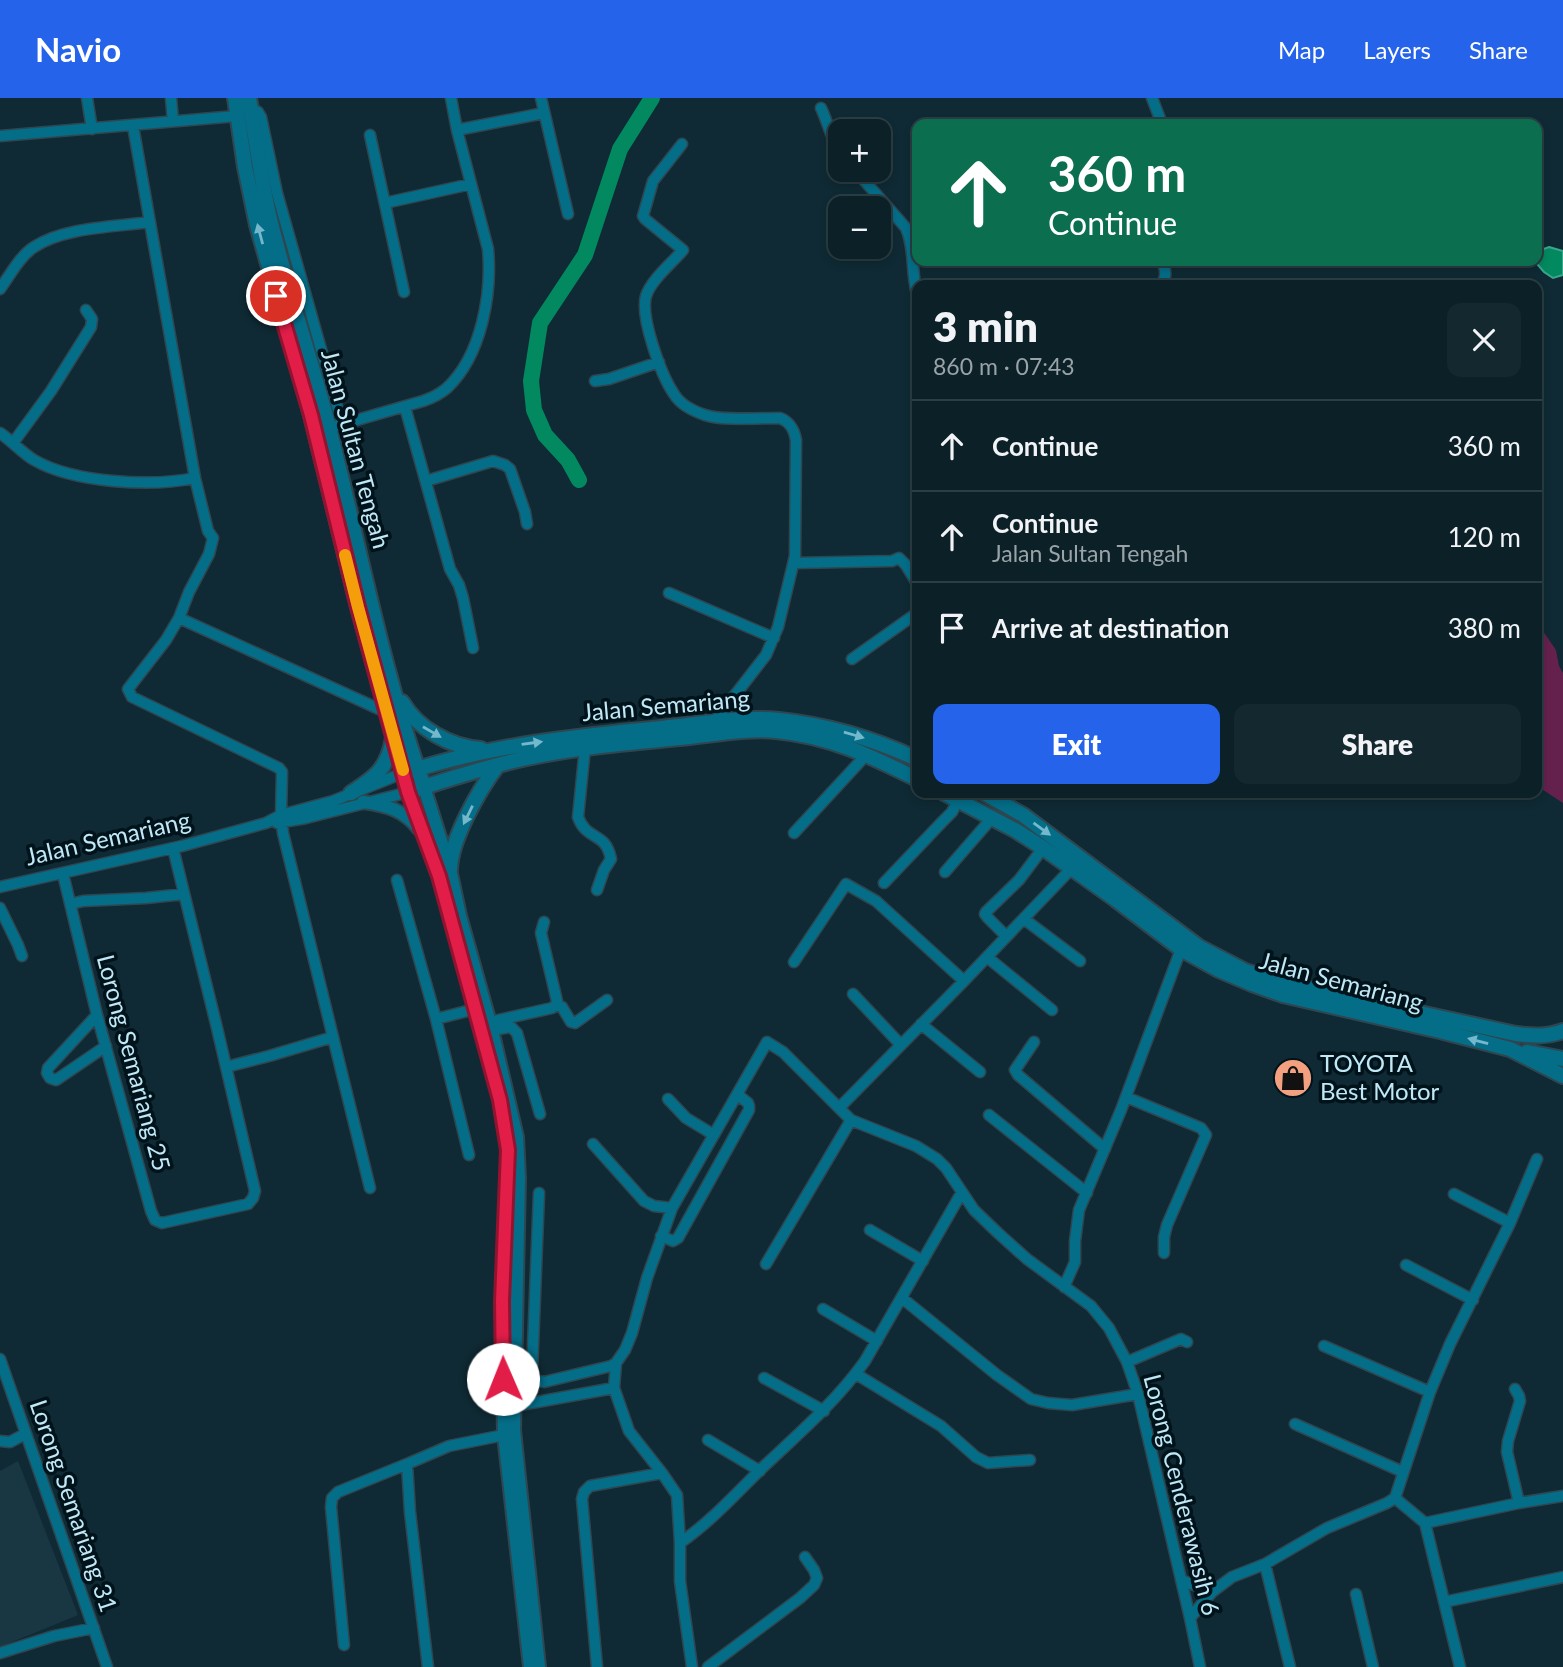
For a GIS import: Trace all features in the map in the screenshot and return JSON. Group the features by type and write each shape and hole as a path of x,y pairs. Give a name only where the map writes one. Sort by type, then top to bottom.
{"main road":[{"name":"Jalan Sultan Tengah","path":"235,98 257,225 311,415 358,607 393,733 410,771"},
{"name":"Jalan Sultan Tengah","path":"250,103 259,167 271,223 289,292 335,426 410,771"},
{"path":"393,686 406,708 421,725 458,746 490,750"},
{"name":"Jalan Semariang","path":"410,771 490,750 599,734 738,720 777,720 848,733 912,757"},
{"name":"Jalan Semariang","path":"408,792 525,758 585,748 757,730 821,739 867,754 912,776"},
{"path":"351,793 378,773 386,763 393,733"},
{"path":"893,748 912,749"},
{"path":"450,869 450,858 456,842 485,782 497,766"},
{"path":"410,771 424,787"},
{"path":"408,792 410,771"},
{"name":"Jalan Semariang","path":"963,798 1072,868 1181,949 1219,970 1272,991 1510,1049 1563,1076"},
{"name":"Jalan Semariang","path":"992,798 1023,816 1199,947 1245,971 1291,985 1516,1034 1537,1037 1563,1031"},
{"path":"1510,1049 1563,1059"}],"street":[{"path":"87,98 92,129"},
{"path":"171,98 173,121"},
{"path":"335,426 435,396 456,378 477,340 489,291 488,249 451,98"},
{"path":"541,98 568,214"},
{"path":"1152,98 1160,119"},
{"path":"821,108 828,128"},
{"path":"457,130 544,113"},
{"path":"0,136 237,116"},
{"path":"133,126 195,478 208,531 213,538 209,554 179,618 166,640 131,684 129,694 238,747 282,772 283,832 370,1188"},
{"path":"370,135 404,292"},
{"path":"682,144 653,181 643,216 683,250 647,294 646,321 659,362 673,393 681,402 700,413 720,418 780,418 791,425 796,440 794,563 774,638 766,655 713,722"},
{"path":"866,182 906,228 911,239 912,260"},
{"path":"385,203 471,184"},
{"path":"0,289 33,247 76,232 150,222"},
{"path":"13,443 64,371 91,327 92,318 86,310"},
{"path":"595,381 659,362"},
{"path":"405,407 450,569 463,598 473,648"},
{"path":"0,433 31,459 82,477 141,482 195,478"},
{"path":"426,481 486,463 499,462 510,469 527,524"},
{"path":"794,563 892,561 899,558 912,575"},
{"path":"669,593 774,638"},
{"path":"852,659 912,617"},
{"path":"179,618 379,709"},
{"path":"735,695 738,720"},
{"path":"585,748 578,817 582,827 602,839 611,859 597,890"},
{"path":"794,833 867,754"},
{"path":"282,819 410,771"},
{"path":"424,787 450,869 456,919 475,1009 500,1100 508,1150 502,1301 504,1435 530,1667"},
{"path":"282,819 408,792 456,919 491,1026 517,1137 519,1178 514,1430 539,1667"},
{"path":"884,883 952,812 959,798"},
{"path":"363,802 390,806 414,822 424,834"},
{"path":"945,873 991,817"},
{"name":"Jalan Semariang","path":"0,887 173,848 282,819"},
{"path":"173,848 226,1067 333,1037"},
{"path":"1006,936 985,914 1019,880 1043,848"},
{"path":"839,1108 1072,868"},
{"name":"Lorong Semariang 25","path":"63,874 97,1015 155,1220 162,1223 198,1216 248,1204 253,1198 255,1191 226,1067"},
{"path":"397,880 436,1018 468,1155"},
{"path":"794,962 846,884 876,901 964,981"},
{"path":"71,904 184,894"},
{"path":"0,908 22,956"},
{"path":"1024,919 1080,961"},
{"path":"491,1026 556,1005 541,933 544,922"},
{"path":"1064,1287 1075,1262 1079,1210 1126,1097 1181,949"},
{"path":"987,957 1052,1010"},
{"path":"853,994 901,1045"},
{"path":"556,1005 562,1007 571,1022 575,1023 607,1000"},
{"path":"436,1018 475,1009"},
{"path":"97,1015 48,1068 47,1073 50,1078 56,1080 106,1046"},
{"path":"921,1024 980,1072"},
{"path":"491,1026 511,1027 517,1033 540,1114"},
{"name":"Lorong Cenderawasih 6","path":"738,1096 767,1042 783,1052 851,1120 927,1152 946,1168 974,1210 1027,1259 1091,1306 1109,1328 1138,1394 1200,1667"},
{"path":"1034,1042 1017,1065 1017,1075 1105,1149"},
{"path":"661,1237 673,1241 678,1238 738,1129 749,1106 738,1096 672,1209 661,1237 647,1278 632,1333 616,1363 614,1388 629,1431 677,1495 680,1581 692,1667"},
{"path":"1126,1097 1201,1128 1206,1135 1167,1225 1164,1253"},
{"path":"668,1099 686,1118 714,1135"},
{"path":"989,1115 1087,1193"},
{"path":"766,1264 851,1120"},
{"path":"593,1144 644,1201 672,1209"},
{"path":"1190,1618 1212,1592 1232,1577 1265,1564 1327,1528 1395,1498 1430,1392 1450,1344 1510,1223 1537,1159"},
{"path":"680,1543 701,1528 824,1411 856,1374 962,1192"},
{"path":"540,1193 532,1376 535,1380 544,1382 616,1363"},
{"path":"1454,1194 1510,1223"},
{"path":"870,1230 923,1261"},
{"path":"1406,1265 1473,1300"},
{"path":"902,1298 986,1367 1031,1399 1048,1404 1072,1405 1138,1394"},
{"path":"824,1308 877,1341"},
{"path":"1126,1362 1181,1339 1187,1342"},
{"path":"1324,1346 1430,1392"},
{"name":"Lorong Semariang 31","path":"0,1359 107,1667"},
{"path":"856,1374 941,1426 976,1457 988,1463 1030,1460"},
{"path":"764,1378 824,1411"},
{"path":"515,1406 614,1388"},
{"path":"1515,1390 1520,1401 1507,1452 1519,1503"},
{"path":"1295,1424 1404,1472"},
{"path":"0,1441 9,1442 25,1434"},
{"path":"344,1645 332,1498 338,1492 449,1446 504,1435"},
{"path":"708,1440 760,1471"},
{"path":"407,1464 428,1667"},
{"path":"597,1667 582,1499 584,1492 590,1486 662,1473"},
{"path":"1424,1524 1563,1496"},
{"path":"1395,1498 1424,1524 1460,1667"},
{"path":"708,1667 814,1585 817,1578 805,1557"},
{"path":"1265,1564 1290,1667"},
{"path":"1444,1602 1563,1577"},
{"path":"1181,1580 1212,1592"},
{"path":"1356,1594 1373,1667"},
{"path":"0,1653 54,1636 93,1628"}],"shaded area":[{"path":"1549,247 1563,251 1563,275 1553,278 1539,266 1542,266 1542,250"},
{"path":"1542,630 1556,650 1563,673 1563,803 1542,789"},
{"path":"18,1461 78,1615 0,1647 0,1471"}],"waterway":[{"path":"579,480 568,460 545,435 534,410 531,381 540,323 585,255 620,149 652,98"}],"slow traffic":[{"path":"345,555 403,770"}],"place":[{"name":"TOYOTA Best Motor","path":"1293,1078"}],"route":[{"path":"276,296 311,415 358,607 408,792 439,876 500,1100 508,1150 502,1301 503,1379"}]}
